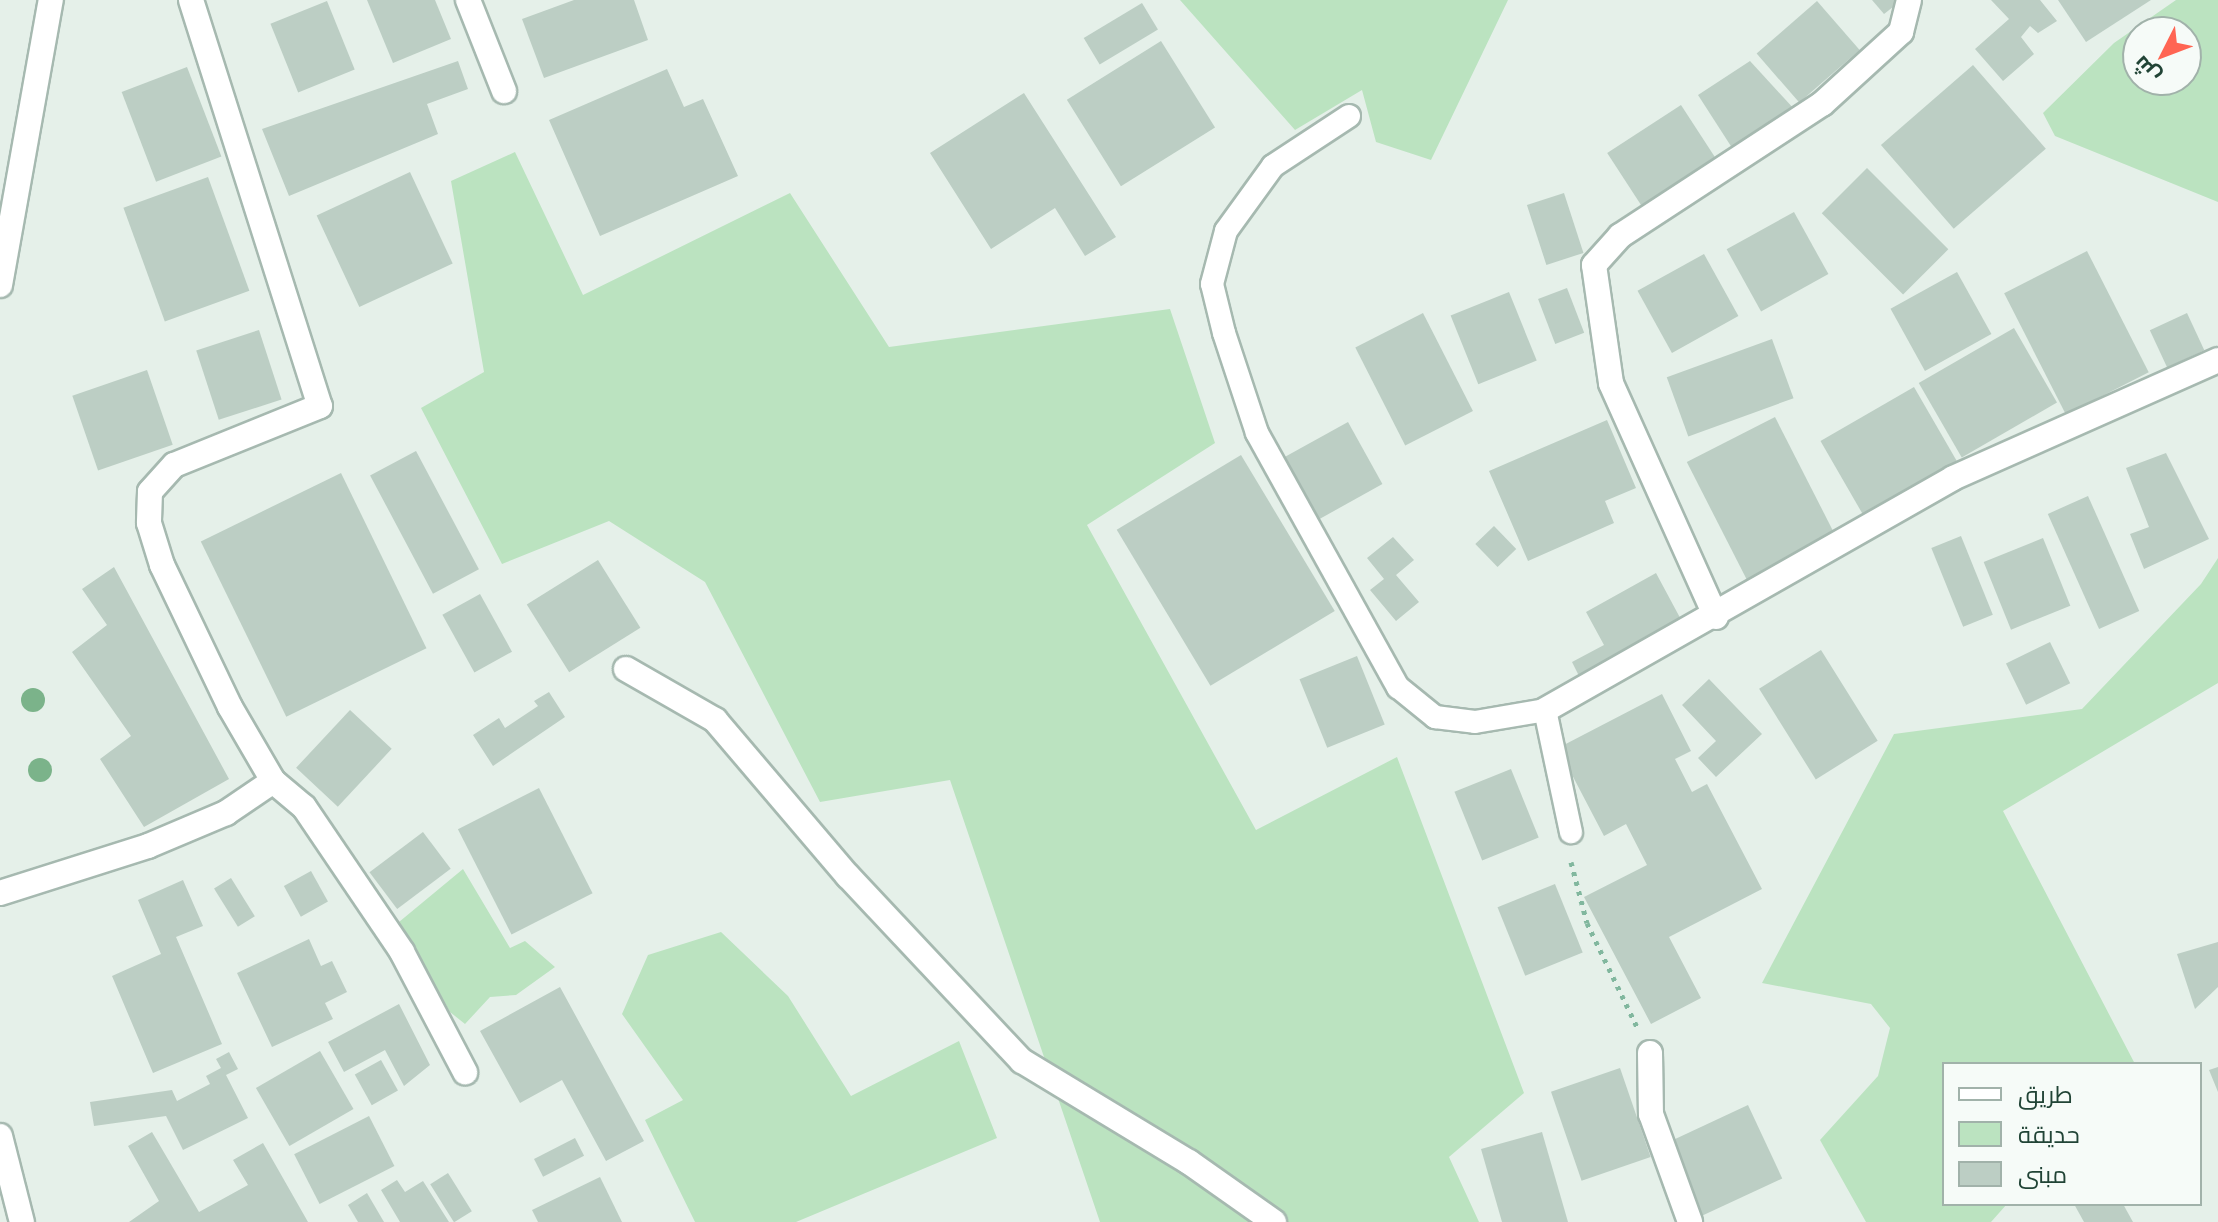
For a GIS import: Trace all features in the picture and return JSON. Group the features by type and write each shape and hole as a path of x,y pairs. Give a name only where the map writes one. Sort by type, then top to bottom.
{"street":[{"path":"0,285 51,0"},
{"path":"191,0 320,406 174,465 150,492 149,523 162,565 230,707 273,781 304,807 402,952 465,1072"},
{"path":"468,0 504,91"},
{"path":"1716,617 1611,383 1594,265 1620,236 1822,104 1901,32 1909,0"},
{"path":"1545,710 1716,617 1953,478 2218,360"},
{"path":"626,669 715,720 848,876 1022,1061 1189,1162 1274,1222"},
{"path":"0,893 33,887 200,824 273,781"},
{"path":"1650,1053 1651,1114 1690,1222"},
{"path":"0,1136 22,1222"},
{"path":"0,1158 10,1222"}],"lane":[{"path":"1349,116 1273,166 1226,231 1212,284 1224,333 1257,433 1398,687 1435,717 1475,722 1545,710 1571,832"}],"path":[{"path":"1571,832 1567,848 1587,923 1650,1053"}],"green space":[{"path":"1180,0 1508,0 1431,160 1376,142 1362,90 1295,130"},
{"path":"2176,0 2218,0 2218,202 2055,136 2043,113 2122,37 2122,96 2202,96 2202,16 2153,16"},
{"path":"515,152 583,295 790,193 889,347 1170,309 1215,443 1087,525 1256,830 1397,757 1524,1093 1449,1157 1479,1222 1100,1222 950,780 820,802 705,582 609,521 502,564 421,408 484,372 451,181"},
{"path":"2218,558 2218,683 2003,811 2134,1062 1942,1062 1942,1206 2005,1206 1991,1222 1866,1222 1820,1140 1878,1076 1890,1028 1871,1004 1762,983 1894,734 2082,709 2201,584"},
{"path":"463,869 510,948 525,941 555,967 516,995 490,997 465,1024 450,1012 399,922"},
{"path":"721,932 788,996 851,1096 959,1041 997,1138 796,1222 695,1222 645,1120 683,1100 622,1014 648,955"}],"building":[{"path":"367,0 435,0 451,39 393,63"},
{"path":"574,0 634,0 648,40 544,78 522,19"},
{"path":"1872,0 1902,0 1884,14"},
{"path":"1991,0 2040,0 2057,21 2038,33 2030,26 2021,37 2034,54 2003,81 1975,49 2009,19"},
{"path":"2058,0 2151,0 2122,16 2086,42"},
{"path":"327,1 355,70 298,92 270,24"},
{"path":"1817,1 1860,50 1799,103 1757,53"},
{"path":"1142,3 1158,30 1100,65 1084,38"},
{"path":"1161,41 1215,128 1121,186 1067,100"},
{"path":"458,61 468,89 427,104 438,134 289,196 262,129"},
{"path":"1750,61 1795,110 1736,154 1698,95"},
{"path":"1973,65 2046,149 1954,229 1881,145"},
{"path":"187,67 221,157 156,182 122,92"},
{"path":"667,69 684,107 703,99 738,176 600,236 549,120"},
{"path":"1024,93 1116,237 1085,256 1055,208 991,249 930,153"},
{"path":"1681,105 1719,163 1645,211 1607,153"},
{"path":"1867,168 1948,249 1903,295 1822,213"},
{"path":"410,172 453,264 359,307 317,216"},
{"path":"208,177 249,291 165,321 123,208"},
{"path":"1564,193 1583,253 1546,265 1527,205"},
{"path":"1794,212 1828,274 1761,311 1727,249"},
{"path":"2087,251 2149,372 2066,414 2004,293"},
{"path":"1704,254 1738,316 1672,353 1638,291"},
{"path":"1957,272 1991,334 1925,371 1891,309"},
{"path":"1567,288 1584,333 1555,344 1538,299"},
{"path":"1509,292 1537,361 1478,384 1451,316"},
{"path":"1423,313 1473,411 1405,446 1355,348"},
{"path":"2187,313 2204,350 2167,367 2150,330"},
{"path":"2014,328 2057,402 1962,457 1919,383"},
{"path":"259,330 282,399 219,420 196,350"},
{"path":"1772,339 1794,398 1688,437 1667,377"},
{"path":"147,370 173,445 98,470 72,396"},
{"path":"1914,387 1958,462 1864,516 1820,441"},
{"path":"1775,417 1836,536 1748,581 1687,462"},
{"path":"1607,420 1636,488 1605,501 1614,523 1528,561 1489,471"},
{"path":"1348,422 1382,484 1316,521 1282,459"},
{"path":"416,451 479,569 433,594 370,475"},
{"path":"2166,453 2209,539 2144,569 2130,534 2149,527 2126,468"},
{"path":"1241,455 1335,611 1210,686 1117,530"},
{"path":"341,473 426,648 286,717 201,541"},
{"path":"2088,496 2139,611 2099,629 2048,514"},
{"path":"1494,526 1516,549 1498,567 1475,544"},
{"path":"1961,536 1993,615 1963,627 1931,548"},
{"path":"1393,537 1414,560 1396,575 1419,602 1396,621 1370,590 1384,579 1367,558"},
{"path":"2043,538 2070,606 2011,630 1984,562"},
{"path":"598,560 640,628 569,672 527,605"},
{"path":"114,567 229,779 144,827 100,759 131,736 72,652 107,625 82,589"},
{"path":"1656,573 1685,627 1582,682 1572,662 1604,645 1586,612"},
{"path":"480,594 512,652 474,673 442,615"},
{"path":"2050,642 2070,683 2026,705 2006,663"},
{"path":"1821,650 1878,741 1816,779 1759,689"},
{"path":"1357,656 1385,725 1327,748 1300,679"},
{"path":"1709,679 1762,734 1716,777 1698,758 1716,741 1682,705"},
{"path":"549,692 565,717 493,766 473,735 499,718 505,728 538,706 534,701"},
{"path":"1662,694 1691,751 1675,759 1692,792 1707,784 1762,889 1669,937 1701,998 1651,1024 1584,897 1647,865 1626,824 1604,836 1558,748"},
{"path":"350,710 392,749 338,807 296,768"},
{"path":"1511,769 1539,838 1482,860 1454,792"},
{"path":"539,788 593,893 511,934 458,829"},
{"path":"423,832 451,869 397,909 369,872"},
{"path":"311,871 328,902 301,917 284,886"},
{"path":"231,878 255,916 238,927 214,889"},
{"path":"183,880 203,926 176,937 222,1044 153,1073 112,976 161,954 138,900"},
{"path":"1555,884 1583,953 1525,976 1498,907"},
{"path":"309,939 321,966 332,961 347,992 325,1003 333,1019 272,1047 237,973"},
{"path":"2218,942 2218,987 2195,1009 2177,954"},
{"path":"560,987 644,1141 606,1161 562,1080 520,1103 480,1031"},
{"path":"399,1004 430,1065 404,1086 385,1050 344,1072 328,1042"},
{"path":"320,1051 354,1109 289,1146 256,1088"},
{"path":"229,1052 238,1069 226,1075 248,1118 183,1150 166,1116 94,1126 90,1102 172,1090 177,1101 210,1084 206,1076 221,1068 216,1059"},
{"path":"381,1060 398,1091 372,1105 355,1075"},
{"path":"2218,1067 2218,1092 2209,1070"},
{"path":"1620,1068 1651,1157 1582,1181 1551,1092"},
{"path":"1748,1105 1782,1178 1702,1216 1668,1142"},
{"path":"369,1116 394,1166 320,1204 294,1154"},
{"path":"152,1132 199,1212 248,1185 233,1160 263,1143 308,1222 129,1222 159,1201 128,1146"},
{"path":"1542,1132 1568,1222 1502,1222 1481,1149"},
{"path":"575,1138 584,1156 543,1177 534,1159"},
{"path":"448,1173 472,1211 454,1222 430,1184"},
{"path":"600,1177 622,1222 538,1222 532,1210"},
{"path":"397,1180 405,1192 423,1181 449,1222 400,1222 381,1190"},
{"path":"367,1193 384,1222 358,1222 348,1205"},
{"path":"2075,1206 2124,1206 2133,1222 2084,1222"}]}
